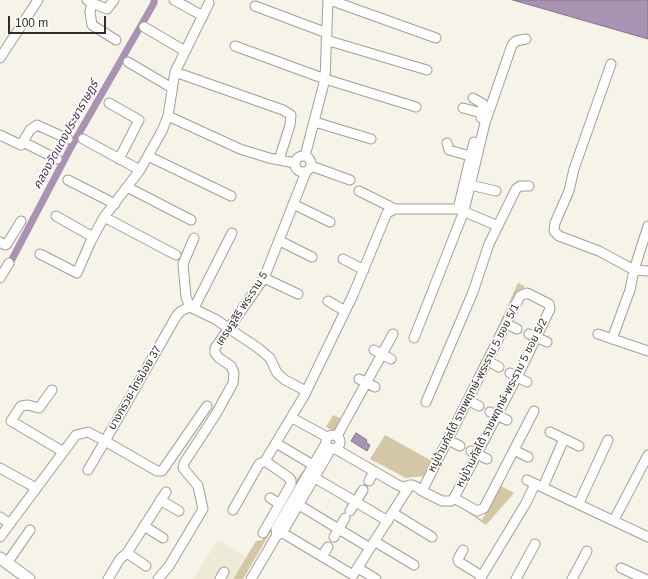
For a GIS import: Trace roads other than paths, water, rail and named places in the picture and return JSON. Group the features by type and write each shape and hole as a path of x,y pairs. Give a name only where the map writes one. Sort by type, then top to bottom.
{"main road":[{"path":"4,560 21,577"}],"street":[{"path":"0,58 38,0"},
{"path":"114,0 107,9 90,2 90,12 92,25 116,40"},
{"path":"174,0 203,16"},
{"path":"305,156 326,79 329,0 436,38"},
{"path":"40,254 77,273 93,237 104,218 140,170 168,116 175,72 209,4"},
{"path":"255,6 327,36 427,70"},
{"path":"144,28 185,51"},
{"path":"414,338 470,185 485,122 512,45 516,42 526,40"},
{"path":"235,46 326,79 416,107"},
{"path":"128,62 172,88"},
{"path":"610,64 574,170 569,191 555,223 554,231 559,236 599,251 634,270 648,271"},
{"path":"175,72 283,110 291,115 290,125 279,160"},
{"path":"461,210 470,156 482,113 483,104 473,98"},
{"path":"109,104 139,120 119,159"},
{"path":"463,108 482,113"},
{"path":"168,116 240,149 295,163"},
{"path":"315,122 371,139"},
{"path":"0,134 20,146 30,130 37,124 68,138"},
{"path":"83,139 140,170"},
{"path":"23,142 57,159"},
{"path":"447,143 449,150 470,156"},
{"path":"148,156 231,196"},
{"path":"295,163 298,158 305,156"},
{"path":"305,156 311,161 308,169"},
{"path":"295,163 298,170 308,169 350,180"},
{"name":"เศรษฐสิริ พระราม 5","path":"158,579 169,566 202,509 198,486 185,471 184,463 216,414 233,383 234,372 231,366 215,353 215,348 264,278 308,169"},
{"path":"68,180 115,204"},
{"path":"470,185 496,191"},
{"path":"426,402 473,292 489,244 516,189 520,186 529,186"},
{"path":"127,187 191,220"},
{"path":"359,191 395,209 461,210 498,226"},
{"path":"293,204 330,222"},
{"path":"233,510 259,464 265,461 306,391 364,270 386,215 395,209"},
{"path":"56,216 93,237"},
{"path":"104,218 176,255"},
{"path":"0,242 5,245 7,244 21,221"},
{"path":"612,339 630,290 634,270 648,226"},
{"path":"192,307 232,233"},
{"path":"194,238 183,264 186,297 192,307 258,348 270,358 277,373 285,380 306,391"},
{"path":"280,241 312,257"},
{"path":"343,259 364,270"},
{"path":"0,278 9,263"},
{"path":"264,278 298,294"},
{"name":"หมู่บ้านกัสโต้ ราชพฤกษ์-พระราม 5 ซอย 5/1","path":"422,490 520,296 525,294 548,303 550,309"},
{"path":"328,300 345,311"},
{"name":"บางกรวย-ไทรน้อย 37","path":"0,537 76,435 82,432 88,432 105,441 177,315 181,311 192,307"},
{"name":"หมู่บ้านกัสโต้ ราชพฤกษ์-พระราม 5 ซอย 5/2","path":"454,498 474,452 532,335 550,309"},
{"path":"507,324 517,329"},
{"path":"255,577 278,532 330,444 332,435 337,436 362,381 378,352 393,334"},
{"path":"598,334 648,351"},
{"path":"532,335 547,342"},
{"path":"378,352 391,358"},
{"path":"488,362 499,367"},
{"path":"513,375 527,382"},
{"path":"362,381 375,387"},
{"path":"52,390 41,406 36,408 28,405 21,406 11,421 62,452"},
{"path":"468,400 479,406"},
{"path":"88,470 105,441 159,472 166,468 207,406"},
{"path":"296,420 330,444 401,486 410,485 442,501 451,501 454,498 477,511 484,508 501,467 514,450 522,428 534,411"},
{"path":"494,413 507,420"},
{"path":"550,432 578,446"},
{"path":"464,550 458,559 459,562 481,578 526,503 535,484 564,439"},
{"path":"448,440 460,446"},
{"path":"579,503 608,440"},
{"path":"311,475 313,465 330,444"},
{"path":"281,446 313,465"},
{"path":"514,450 528,458"},
{"path":"474,452 487,459"},
{"path":"614,520 648,455"},
{"path":"263,533 291,484 291,480 265,461"},
{"path":"0,468 36,488"},
{"path":"369,481 374,471"},
{"path":"311,475 355,502 391,517 432,537"},
{"path":"535,484 579,503 648,537"},
{"path":"278,532 322,556 348,576 353,574 358,568 410,485"},
{"path":"336,533 363,490"},
{"path":"108,579 120,559 127,553 166,492"},
{"path":"270,498 280,504"},
{"path":"160,500 178,511"},
{"path":"295,503 336,533 372,544 414,565"},
{"path":"0,517 10,524"},
{"path":"144,526 163,538"},
{"path":"4,560 30,530"},
{"path":"516,579 535,544"},
{"path":"322,556 328,546"},
{"path":"572,579 587,551"},
{"path":"127,553 146,566"},
{"path":"358,568 376,579"},
{"path":"621,568 645,579"}],"waterway":[{"name":"คลองวัดแดงประชาราษฎร์","path":"8,267 70,149 154,3 154,0"}]}
